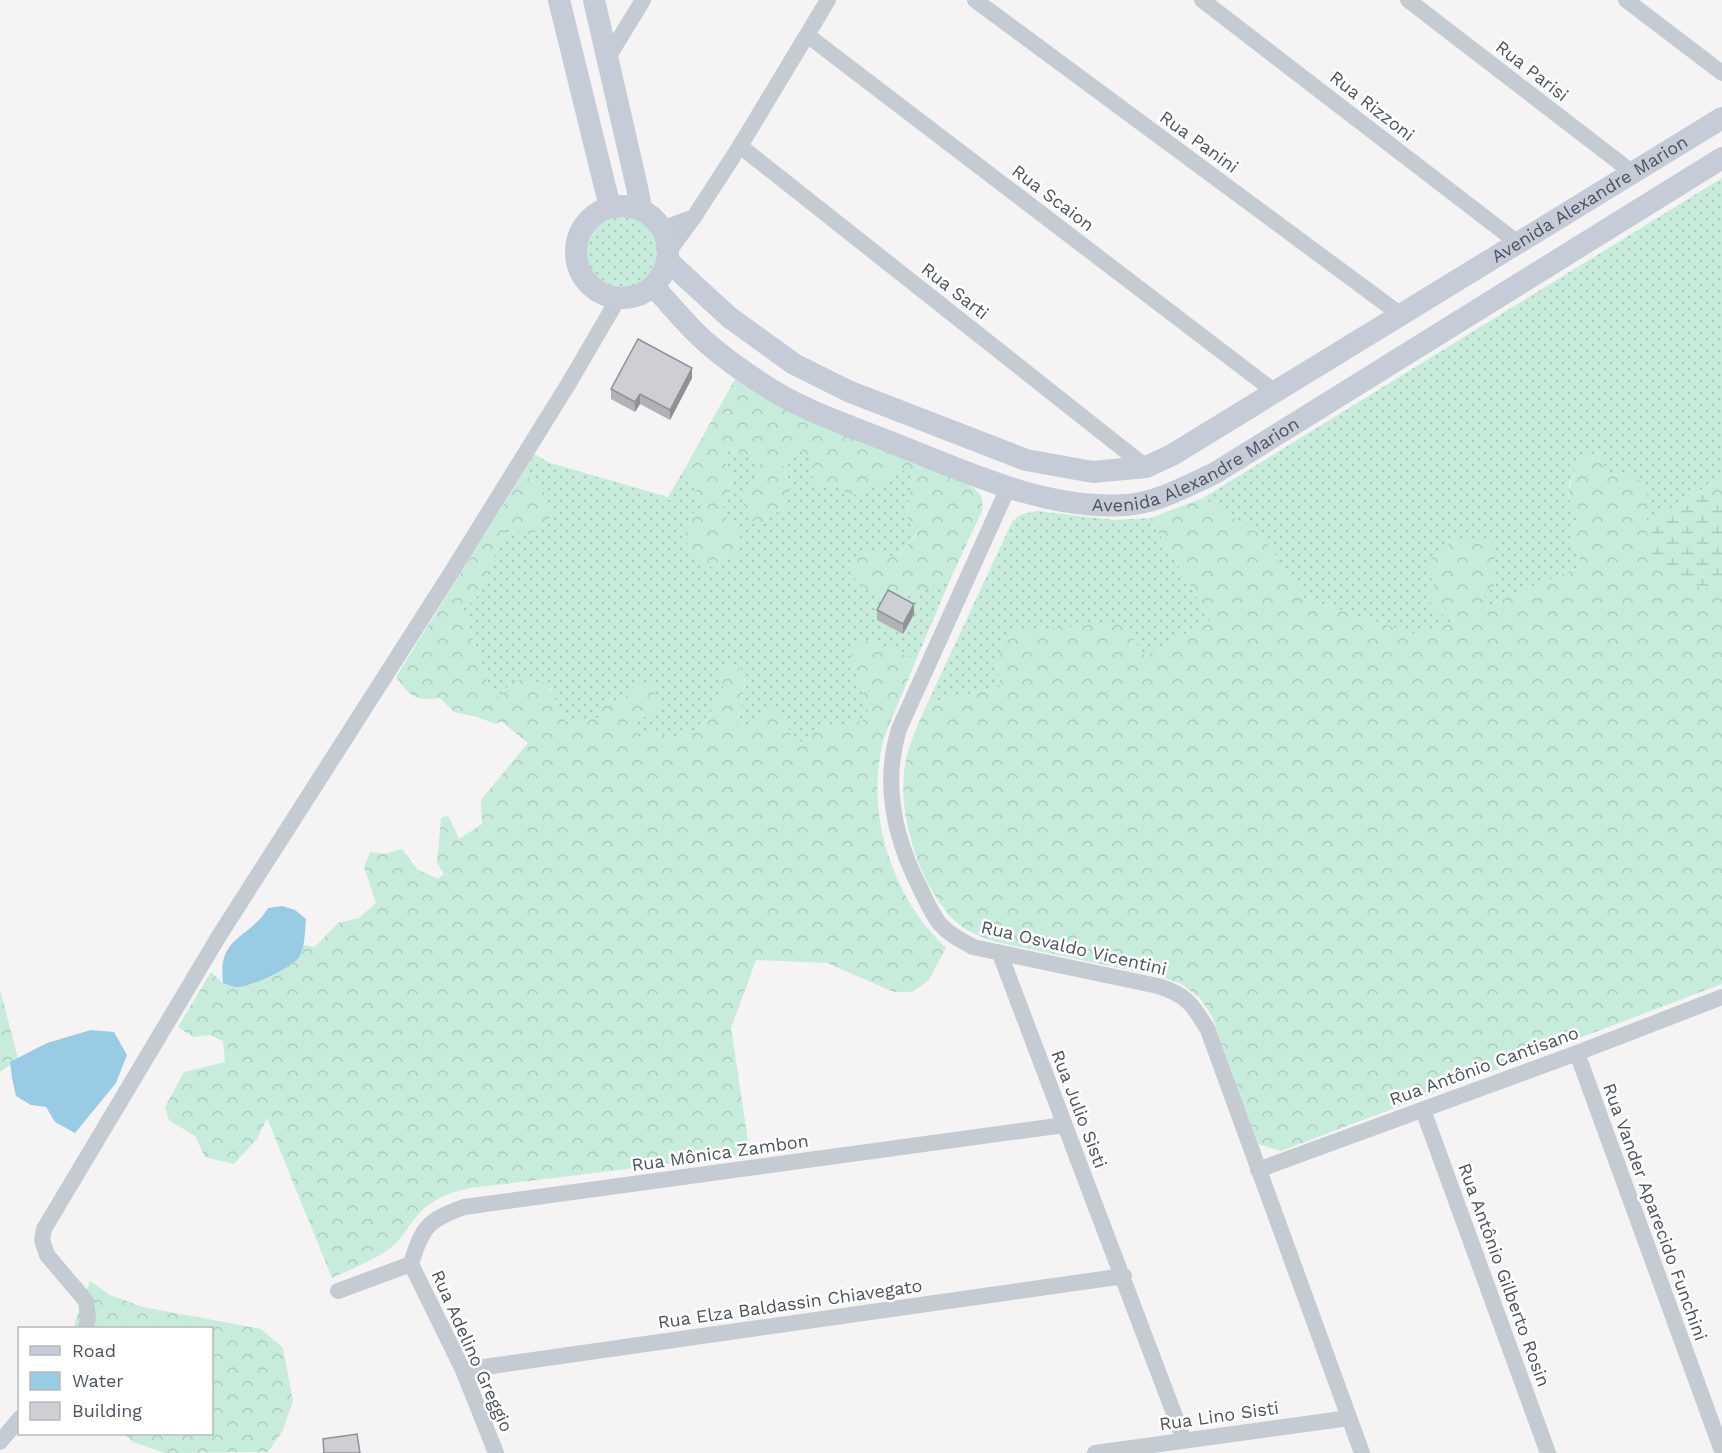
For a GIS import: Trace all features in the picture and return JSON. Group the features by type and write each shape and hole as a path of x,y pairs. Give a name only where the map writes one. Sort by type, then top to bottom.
{"street":[{"path":"559,0 610,207"},
{"path":"594,0 641,209"},
{"path":"608,59 643,0"},
{"path":"668,256 662,229 654,217 641,209 625,205 610,207 595,214 584,225 577,240 575,256 580,272 589,286 602,295 618,299 631,298 654,287 663,275 668,256 740,146 828,0"},
{"name":"Rua Panini","path":"975,0 1401,315"},
{"name":"Rua Rizzoni","path":"1202,0 1518,243"},
{"name":"Rua Parisi","path":"1408,0 1633,173"},
{"path":"1626,0 1722,73"},
{"name":"Rua Scaion","path":"807,35 1275,392"},
{"name":"Avenida Alexandre Marion","path":"668,256 729,317 794,364 848,391 1026,460 1093,472 1146,467 1172,455 1722,118"},
{"name":"Rua Sarti","path":"740,146 1146,467"},
{"name":"Avenida Alexandre Marion","path":"654,287 706,343 759,382 786,398 829,418 1008,488 1071,502 1104,506 1129,505 1166,495 1215,473 1722,158"},
{"path":"662,229 694,217"},
{"path":"86,1327 86,1301 46,1255 42,1240 44,1229 219,936 451,573 569,383 618,299"},
{"name":"Rua Osvaldo Vicentini","path":"1008,488 899,729 893,748 890,776 897,831 904,855 927,904 940,924 954,937 973,947 1158,986 1176,992 1194,1007 1208,1030 1362,1453"},
{"name":"Rua Julio Sisti","path":"1000,954 1124,1276 1184,1440"},
{"name":"Rua Antônio Cantisano","path":"1258,1170 1577,1053 1722,997"},
{"name":"Rua Vander Aparecido Funchini","path":"1577,1053 1722,1451"},
{"name":"Rua Antônio Gilberto Rosin","path":"1423,1110 1548,1453"},
{"name":"Rua Mônica Zambon","path":"411,1264 421,1235 432,1222 464,1207 1064,1125"},
{"path":"338,1291 411,1264"},
{"name":"Rua Adelino Greggio","path":"411,1264 463,1371 496,1453"},
{"name":"Rua Elza Baldassin Chiavegato","path":"463,1371 1124,1276"},
{"name":"Rua Lino Sisti","path":"1095,1453 1348,1418"},
{"path":"0,1442 18,1421"}],"green space":[{"path":"1722,178 1722,481 1699,491 1646,524 1648,503 1609,478 1597,452 1578,464 1569,484 1568,498 1578,512 1571,537 1582,566 1487,606 1485,596 1435,582 1453,621 1418,635 1305,599 1261,535 1203,498"},
{"path":"615,214 629,214 643,220 654,231 660,245 657,267 649,279 629,290 615,290 601,284 590,273 584,259 584,245 590,231 601,220"},
{"path":"735,379 976,490 982,498 982,511 953,573 917,595 897,597 866,590 853,577 850,564 860,550 897,557 916,535 907,516 913,473 901,470 860,496 846,493 840,483 820,489 812,475 812,461 799,447 783,465 790,487 785,507 758,526 745,514 742,495 757,481 760,462 726,446 722,453 731,478 730,497 721,509 739,536 736,556 711,567 696,557 687,546 687,524 690,514 708,509 700,500 685,468"},
{"path":"726,446 760,462 757,481 790,487 783,465 799,447 812,461 812,475 840,483 859,496 901,470 913,473 907,516 916,534 897,557 917,595 953,573 916,660 869,640 850,652 869,709 862,721 813,730 802,742 738,725 745,681 741,669 730,667 721,675 724,693 697,732 684,731 675,738 648,733 641,741 634,728 641,716 624,702 608,700 602,717 565,724 550,688 500,699 489,686 462,608 475,600 507,527 544,492 523,473 534,454 550,463 668,497 685,468 700,500 709,509 711,567 736,555 739,536 721,509 730,497 731,478 722,453"},
{"path":"1597,452 1609,477 1622,473 1646,483 1648,503 1646,524 1682,583 1722,591 1722,984 1281,1151 1258,1144 1212,1016 1199,997 1180,983 1158,976 996,942 974,934 955,921 932,891 909,832 903,792 907,755 927,704 1001,687 997,664 1007,633 1121,622 1145,656 1211,620 1150,518 1203,498 1261,535 1305,599 1418,635 1452,621 1432,608 1429,593 1435,582 1428,575 1429,560 1456,539 1491,541 1495,552 1495,584 1485,596 1487,606 1582,566 1571,537 1578,512 1568,498 1570,484 1578,464"},
{"path":"523,473 544,492 551,515 544,529 528,534 507,528 475,600 462,608 489,686 500,698 511,681 536,681 549,688 566,723 602,717 602,707 608,700 624,702 630,685 652,686 660,708 650,718 641,716 635,729 641,740 648,733 675,738 684,731 697,732 724,693 721,675 730,667 741,669 745,682 738,725 748,727 769,709 787,716 791,738 802,742 813,730 862,721 869,710 850,652 852,644 869,640 916,660 883,742 878,773 878,801 881,828 898,881 911,906 946,948 928,981 912,992 894,992 827,963 756,960 731,1028 750,1154 470,1188 455,1192 434,1201 422,1210 397,1242 387,1250 332,1278 267,1118 257,1139 234,1164 205,1157 195,1136 169,1120 165,1107 184,1072 225,1062 223,1041 210,1035 193,1037 178,1027 211,972 223,983 250,985 284,969 300,957 302,945 315,947 338,923 359,918 376,903 364,867 370,852 384,854 402,849 417,869 438,879 444,874 437,863 441,818 448,815 459,839 482,824 481,800 528,743 501,721 496,724 454,712 440,698 424,699 414,696 396,677"},
{"path":"1722,481 1722,507 1699,491"},
{"path":"1699,491 1722,507 1722,591 1682,583 1652,563 1646,524"},
{"path":"1036,511 1114,520 1150,518 1211,620 1145,656 997,664 1001,687 927,704 1012,522 1020,515"},
{"path":"0,989 18,1059 0,1072"},
{"path":"90,1281 110,1295 143,1307 261,1329 283,1348 293,1401 283,1430 268,1452 165,1453 133,1442 125,1435 213,1435 213,1327 73,1327"}],"water":[{"path":"282,906 295,910 306,919 304,943 300,956 281,971 251,984 237,987 223,983 222,967 230,947 268,908"},
{"path":"91,1030 114,1032 127,1055 116,1083 75,1133 55,1122 46,1107 31,1105 16,1096 10,1062 47,1043"}],"building":[{"path":"638,339 692,368 670,410 640,394 635,402 611,389"},
{"path":"888,590 914,604 903,624 877,610"},
{"path":"357,1434 360,1453 324,1453 323,1439"}]}
